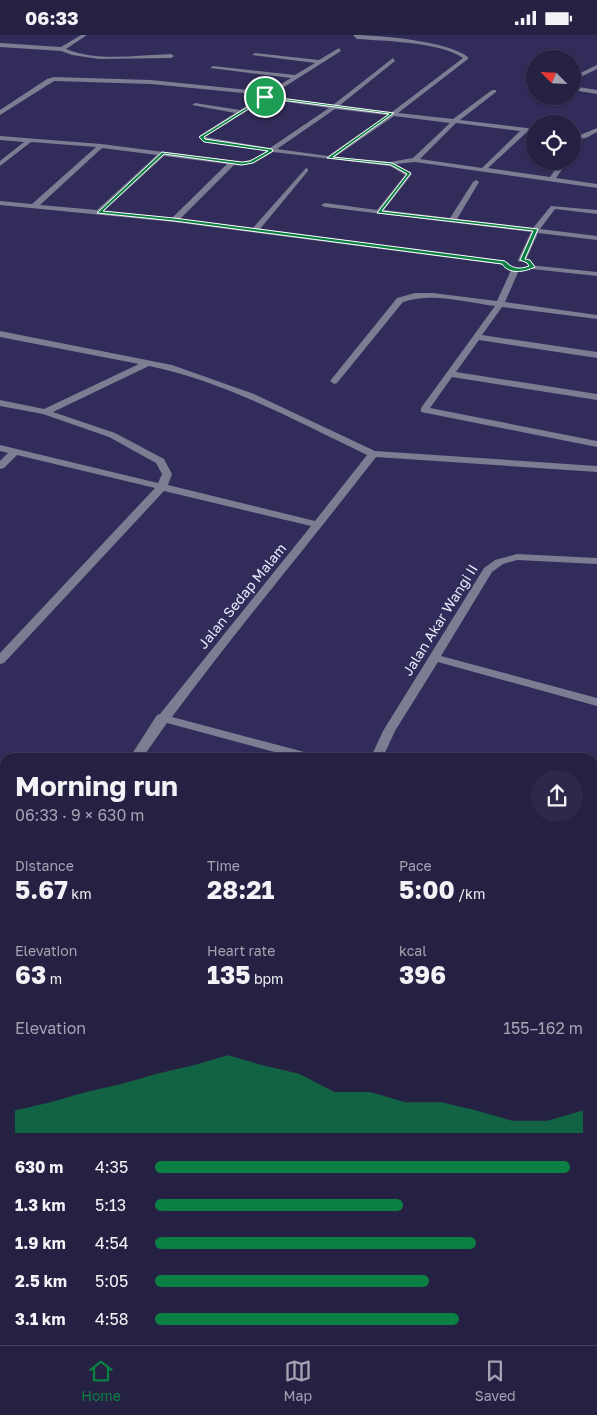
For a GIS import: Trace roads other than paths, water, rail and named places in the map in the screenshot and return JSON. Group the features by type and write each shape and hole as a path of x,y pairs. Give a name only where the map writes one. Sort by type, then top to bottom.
{"street":[{"path":"62,49 84,35"},
{"path":"329,158 393,114 466,58 466,56 449,49 416,43 357,37 356,35"},
{"path":"0,45 62,49 70,53 89,55 171,56"},
{"path":"339,50 201,137 204,141 329,158 392,164 409,174 378,212"},
{"path":"255,55 322,62"},
{"path":"0,138 101,146 232,163 252,162 334,107 394,60"},
{"path":"581,75 597,67"},
{"path":"213,68 297,77"},
{"path":"0,113 54,79 151,82 268,96 334,107 525,130"},
{"path":"581,89 597,92"},
{"path":"415,160 454,122 494,91"},
{"path":"195,105 242,112"},
{"path":"581,138 597,129"},
{"path":"484,169 525,130"},
{"path":"0,164 30,140"},
{"path":"34,206 101,146"},
{"path":"99,212 163,153"},
{"path":"392,164 400,160 415,160 597,187"},
{"path":"174,220 232,163"},
{"path":"254,230 306,170"},
{"path":"551,180 558,170"},
{"path":"453,220 476,182"},
{"path":"0,203 174,220 505,263 522,260 529,261 532,267"},
{"path":"325,205 597,238"},
{"path":"522,260 536,230 550,209 556,207 597,212"},
{"path":"505,263 508,268 514,270 532,267 597,274"},
{"path":"514,270 500,304 424,410 597,444"},
{"path":"334,381 400,301 415,295 597,317"},
{"path":"0,335 169,367 251,396 374,454 597,469"},
{"path":"478,337 597,355"},
{"path":"45,412 147,363"},
{"path":"451,374 597,397"},
{"path":"0,403 45,412 112,435 160,461 167,474 162,487 0,660"},
{"path":"0,448 319,525"},
{"path":"0,466 16,451"},
{"name":"Jalan Sedap Malam","path":"139,753 162,718 319,525 374,454"},
{"name":"Jalan Akar Wangi II","path":"379,753 433,657 488,570 499,562 517,557 597,561"},
{"path":"433,657 597,702"},
{"path":"162,718 293,753"}]}
